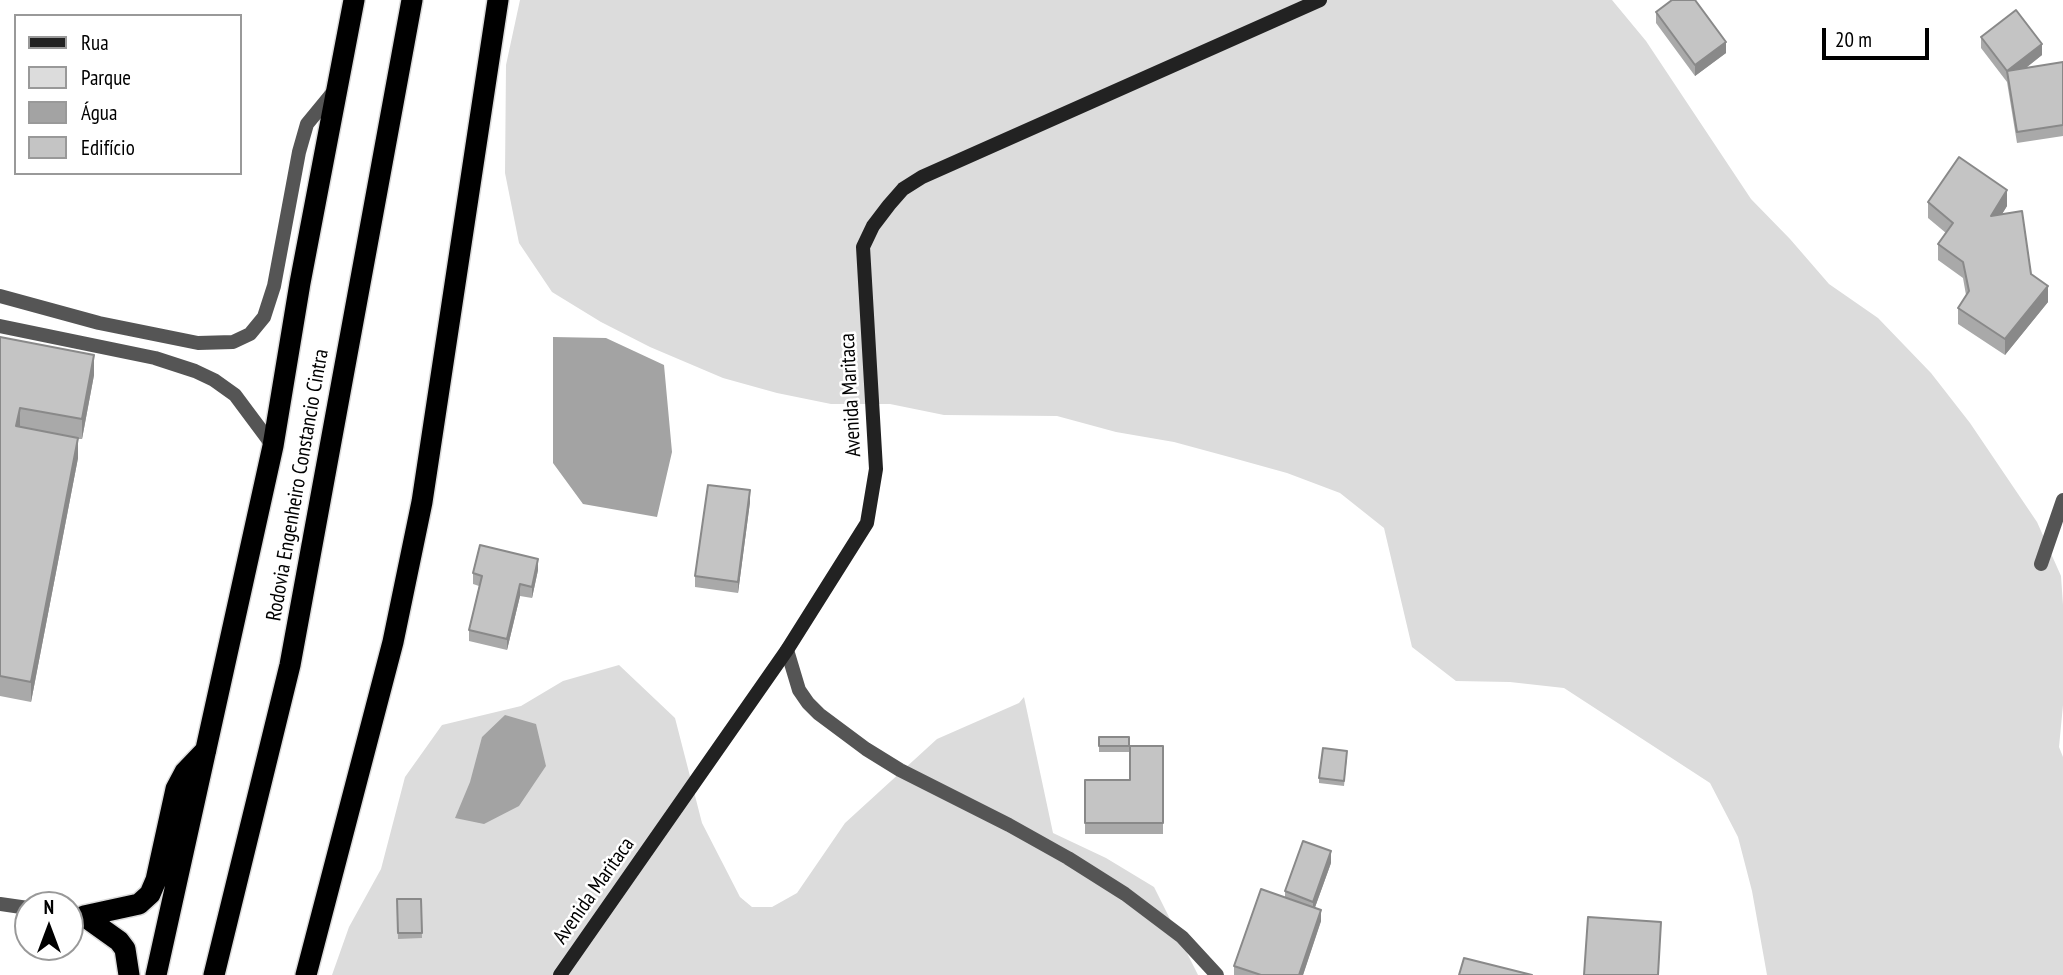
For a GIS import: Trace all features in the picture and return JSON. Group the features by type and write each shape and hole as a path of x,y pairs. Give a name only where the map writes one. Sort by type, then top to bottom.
{"highway":[{"name":"Rodovia Engenheiro Constancio Cintra","path":"156,975 273,446 300,283 354,0"},
{"name":"Rodovia Engenheiro Constancio Cintra","path":"214,975 290,665 412,0"},
{"path":"306,975 393,642 422,502 498,0"},
{"path":"84,914 139,904 150,894 156,880 176,789 185,772 208,749"},
{"path":"84,919 119,941 125,949 129,975"}],"street":[{"name":"Avenida Maritaca","path":"560,975 787,650 867,523 876,469 863,247 873,226 888,205 903,189 922,177 1320,0"},
{"path":"0,296 99,323 198,343 233,342 250,334 264,317 274,286 299,152 307,124 338,86"},
{"path":"0,326 155,358 195,371 235,395 273,446"},
{"path":"2041,564 2063,500"},
{"path":"787,650 799,690 819,714 900,770 1009,825 1125,894 1182,937 1217,975"}],"green space":[{"path":"520,0 1612,0 1646,41 1751,199 1829,284 1878,318 1931,373 1970,423 2037,522 2061,576 2063,605 2063,705 2059,747 2063,757 2063,975 1767,975 1752,891 1738,837 1710,783 1564,688 1510,682 1456,681 1412,647 1384,528 1340,493 1287,473 1233,458 1057,416 944,415 890,404 831,404 777,393 723,378 650,347 601,322 552,292 519,243 505,173 506,65"},
{"path":"619,665 675,718 702,823 740,897 752,907 772,907 797,893 845,823 937,739 1019,703 1024,697 1053,833 1106,858 1154,887 1198,975 332,975 349,927 381,869 405,777 442,725 521,706 563,681"}],"water":[{"path":"553,337 606,338 664,365 672,452 657,517 583,504 553,463"},
{"path":"505,715 536,724 546,766 519,806 484,824 455,818 470,782 482,737"}],"building":[{"path":"1672,0 1695,0 1726,42 1695,65 1656,12"},
{"path":"2016,10 2042,44 2007,71 1981,37"},
{"path":"2063,62 2063,125 2017,132 2007,71"},
{"path":"1959,157 2007,190 1991,216 2022,211 2031,274 2048,286 2005,339 1958,308 1969,291 1963,262 1938,244 1953,223 1928,202"},
{"path":"0,337 94,355 82,419 20,408 16,426 78,438 31,682 0,676"},
{"path":"708,485 750,490 738,582 695,576"},
{"path":"480,545 538,559 532,587 520,584 507,639 469,630 482,576 473,573"},
{"path":"1099,737 1129,737 1129,746 1099,746"},
{"path":"1130,746 1163,746 1163,823 1085,823 1085,780 1130,780"},
{"path":"1323,748 1347,751 1344,781 1319,778"},
{"path":"1303,841 1331,851 1313,902 1285,891"},
{"path":"1261,889 1321,910 1299,975 1261,975 1234,966"},
{"path":"397,899 421,899 422,933 398,933"},
{"path":"1588,917 1661,922 1658,975 1584,975"},
{"path":"1464,958 1532,975 1459,975"}]}
